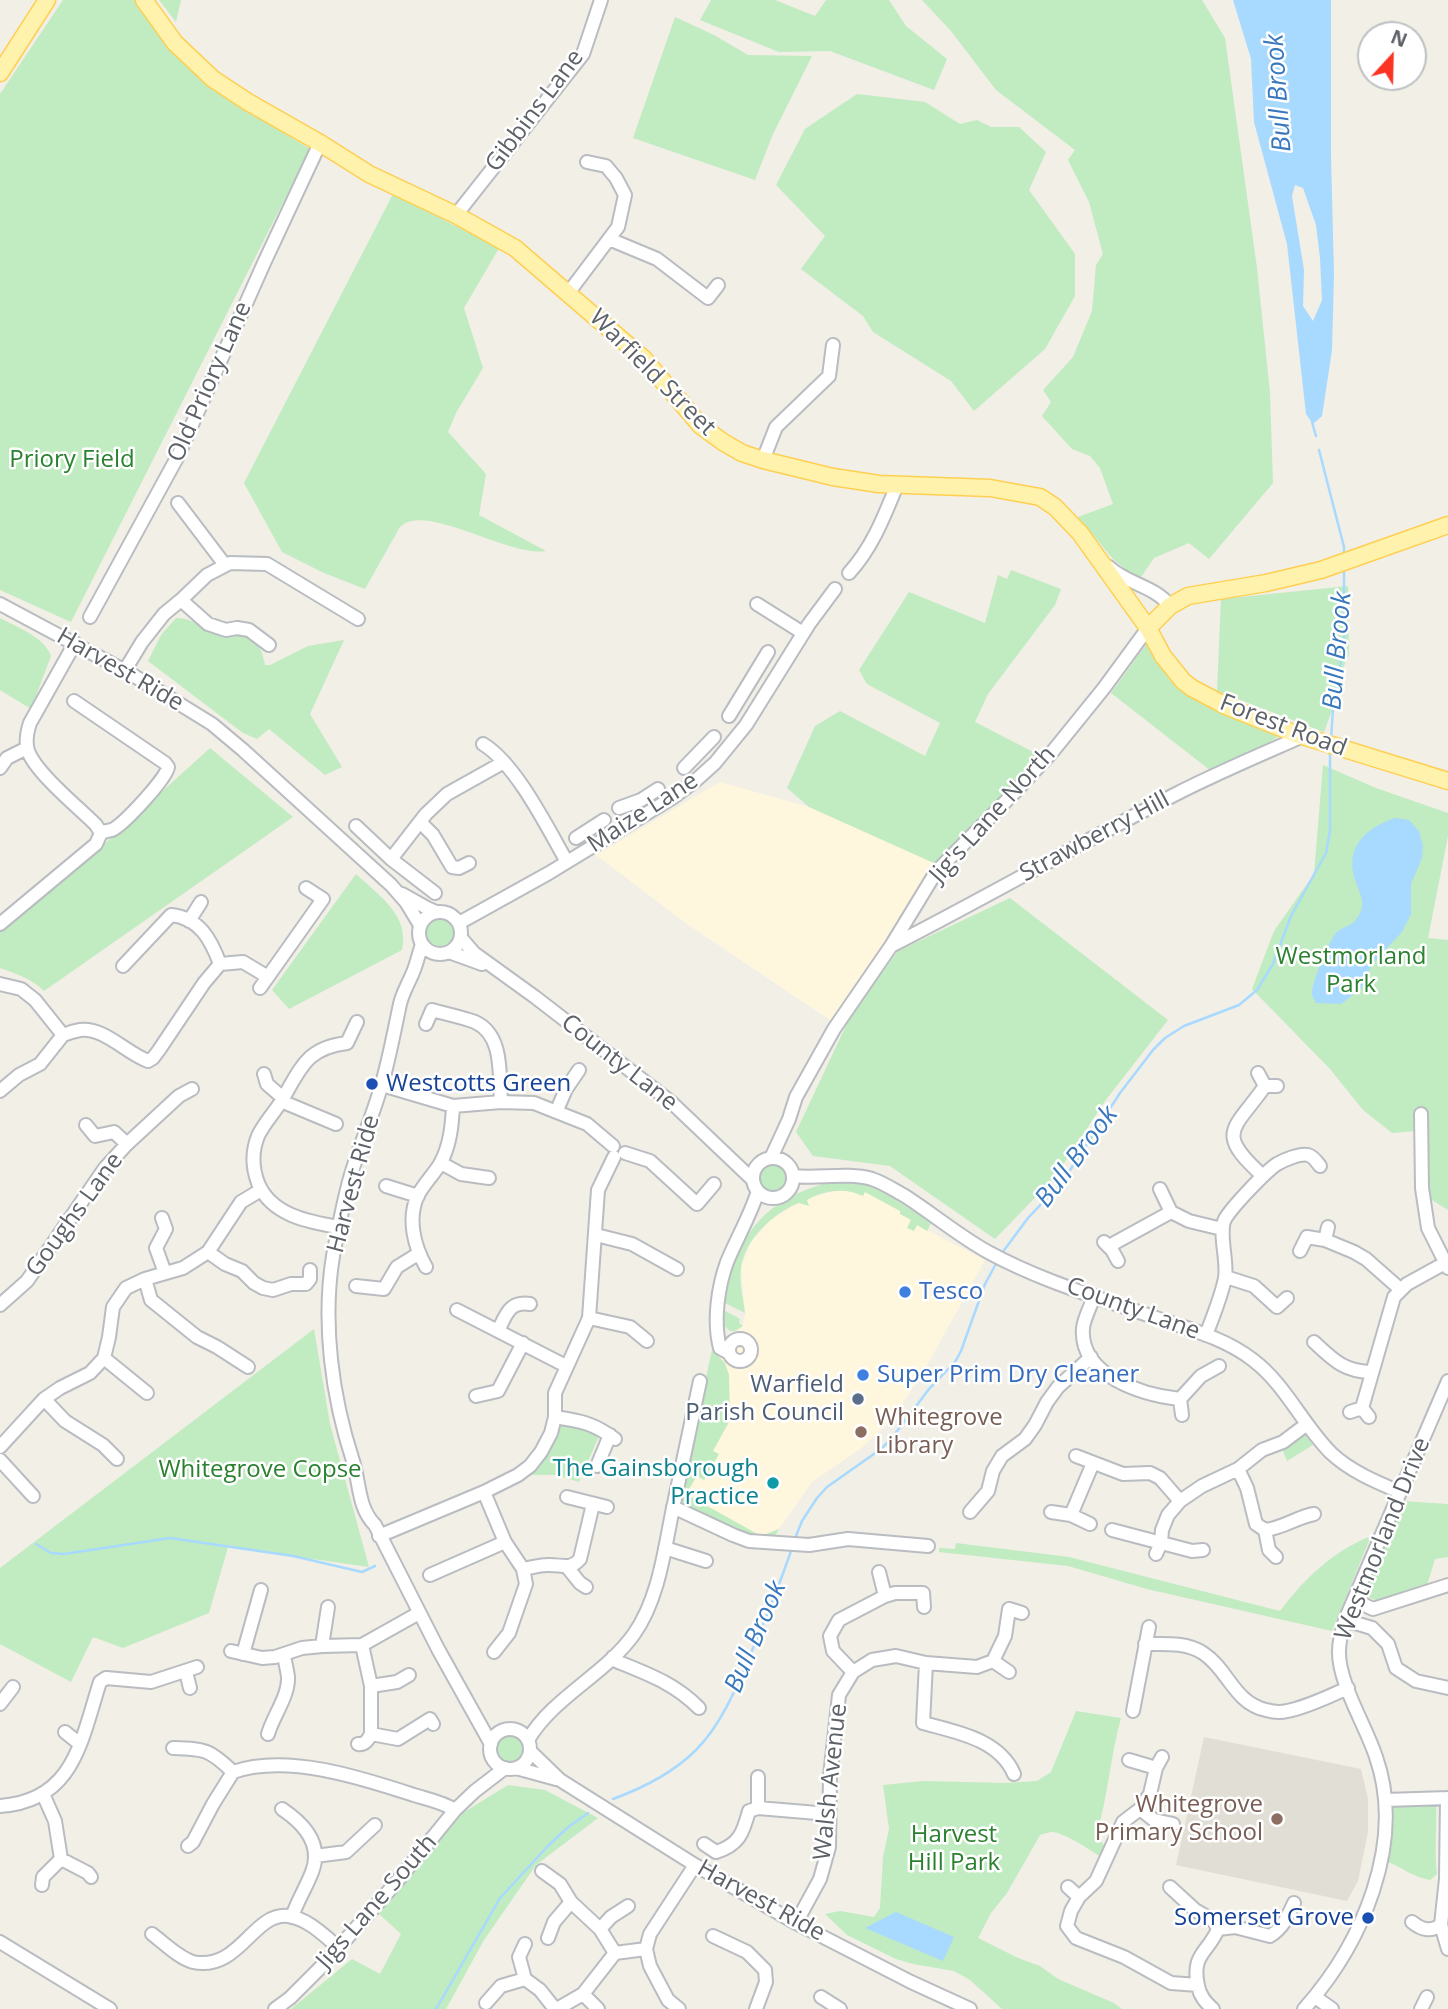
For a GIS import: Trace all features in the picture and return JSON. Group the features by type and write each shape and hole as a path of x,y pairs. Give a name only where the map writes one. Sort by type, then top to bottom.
{"main road":[{"path":"0,73 47,0"},
{"name":"Warfield Street","path":"144,0 176,43 214,79 248,102 369,174 456,215 515,247 643,358 701,426 723,442 742,453 763,460 834,477 897,485 1009,490 1040,497 1055,507 1080,533 1148,628"},
{"path":"1148,628 1170,606 1188,596 1266,583 1321,570 1448,524"},
{"name":"Forest Road","path":"1148,628 1183,681 1226,706 1303,736 1448,781"}],"street":[{"name":"Gibbins Lane","path":"456,215 583,54 601,0"},
{"name":"Old Priory Lane","path":"90,617 178,456 320,143"},
{"path":"569,292 618,227 625,195 606,166 587,162"},
{"path":"609,239 657,259 708,298 718,285"},
{"path":"763,460 776,427 829,376 834,345"},
{"path":"849,573 862,559 876,534 897,485"},
{"path":"178,503 225,565"},
{"path":"1101,560 1125,579 1164,598 1170,606"},
{"path":"125,670 164,614 207,575 230,563 267,564 358,619"},
{"name":"Maize Lane","path":"459,923 672,799 715,763 746,725 803,633 835,589"},
{"path":"1149,589 1188,596"},
{"path":"181,600 208,624 226,630 249,630 269,645"},
{"name":"Harvest Ride","path":"0,604 159,689 212,724 391,885 409,899 436,912"},
{"path":"757,604 803,633"},
{"name":"Jig's Lane North","path":"790,1177 786,1141 796,1097 834,1029 891,946 936,872 1053,751 1148,628"},
{"path":"75,643 30,723 27,748 38,766 101,833"},
{"path":"729,716 768,652"},
{"path":"742,695 759,704"},
{"path":"0,924 96,844 101,833 123,822 163,779 168,767 74,701"},
{"name":"Strawberry Hill","path":"891,946 1180,792 1303,736"},
{"path":"684,768 714,737"},
{"path":"483,744 495,751 516,776 567,862"},
{"path":"2,760 27,748"},
{"path":"701,750 715,763"},
{"path":"391,859 420,822 447,794 504,762"},
{"path":"619,808 641,800 658,789"},
{"path":"641,800 648,813"},
{"path":"576,838 604,820"},
{"path":"420,822 433,835 452,867 459,868 469,863"},
{"path":"356,825 391,859 435,893"},
{"path":"593,828 601,842"},
{"name":"Harvest Ride","path":"391,885 406,902 420,925"},
{"path":"260,988 323,899 306,888"},
{"path":"189,921 201,902"},
{"path":"436,912 450,914 459,923 461,937 456,946 442,953 427,950 418,936 420,925 429,914 436,912"},
{"path":"123,966 171,915 189,921 205,933 220,964"},
{"name":"County Lane","path":"461,937 474,953 671,1102 729,1156 756,1186"},
{"name":"Harvest Ride","path":"422,944 400,1005 382,1085 351,1177 339,1227 331,1280 331,1349 339,1412 357,1475 363,1482 375,1515 377,1531 492,1751"},
{"name":"Harvest Ride","path":"411,979 419,968 442,953"},
{"name":"County Lane","path":"442,953 484,965 505,975"},
{"path":"0,1091 19,1075 40,1063 63,1035 81,1030 93,1031 148,1061 159,1050 220,964 243,962 268,977"},
{"path":"0,984 21,989 35,1000 63,1035"},
{"path":"426,1024 432,1010 476,1023 486,1031 497,1048 501,1102"},
{"path":"339,1227 312,1222 272,1203 261,1190 253,1170 254,1150 259,1133 307,1059 325,1047 347,1043 357,1022"},
{"path":"557,1111 566,1089 579,1070"},
{"path":"1258,1073 1271,1086 1238,1119 1233,1142 1263,1176"},
{"path":"264,1074 267,1084 282,1100 336,1124"},
{"path":"382,1085 453,1106 501,1102 534,1103 587,1124 617,1152 650,1161 698,1204 714,1184"},
{"name":"Goughs Lane","path":"0,1305 27,1281 105,1168 127,1144 183,1100 192,1089"},
{"path":"426,1267 418,1254 413,1236 414,1211 418,1196 441,1163 451,1135 453,1106"},
{"path":"1361,1413 1394,1297 1407,1284 1447,1266 1428,1228 1423,1196 1421,1114"},
{"name":"Jig's Lane North","path":"766,1161 789,1119"},
{"path":"86,1125 95,1136 114,1132 127,1144"},
{"path":"1206,1335 1226,1277 1222,1228 1226,1219 1263,1176 1277,1164 1310,1149 1320,1166"},
{"path":"377,1531 484,1492 518,1475 530,1466 541,1452 551,1433 555,1417 555,1392 589,1318 598,1190 617,1152"},
{"path":"729,1156 780,1160 790,1177 784,1194 761,1208 744,1228"},
{"path":"732,1347 720,1348 716,1329 721,1285 727,1262 744,1228 756,1186 754,1172 766,1161"},
{"path":"441,1163 461,1174 489,1178"},
{"name":"County Lane","path":"790,1177 858,1176 875,1180 989,1252 1028,1271 1237,1348 1268,1372 1328,1450 1360,1473 1400,1492"},
{"path":"386,1186 418,1196"},
{"path":"756,1186 769,1197 776,1198"},
{"path":"1160,1189 1171,1212 1189,1221 1222,1228"},
{"path":"0,1447 44,1399 90,1373 104,1358 113,1307 126,1288 145,1279 183,1268 208,1252 241,1202 261,1190"},
{"path":"1118,1261 1106,1244 1141,1230 1171,1212"},
{"path":"162,1218 166,1229 156,1248 165,1272"},
{"path":"596,1234 632,1244 677,1269"},
{"path":"1300,1251 1307,1237 1327,1234 1366,1259 1400,1289"},
{"path":"208,1252 225,1264 242,1271 254,1283 273,1290 291,1284 306,1284 310,1279 310,1270"},
{"path":"356,1286 384,1289 397,1267 418,1254"},
{"path":"1226,1277 1254,1286 1283,1307"},
{"path":"145,1279 151,1300 197,1337 248,1367"},
{"path":"1094,1296 1083,1328 1085,1345 1097,1366 1137,1390 1160,1397 1180,1399"},
{"path":"498,1331 510,1308 520,1303 530,1304"},
{"path":"457,1310 566,1366"},
{"path":"589,1318 630,1327 647,1341"},
{"path":"1314,1342 1348,1369 1372,1372"},
{"path":"477,1396 498,1391 523,1343"},
{"path":"970,1513 988,1491 993,1471 1002,1456 1025,1439 1058,1387 1090,1357"},
{"path":"104,1358 147,1393"},
{"path":"1182,1415 1180,1399 1201,1376 1219,1366"},
{"path":"548,1714 533,1718 494,1738 492,1751 495,1762 510,1768 525,1762 534,1729 634,1635 650,1606 700,1381"},
{"name":"Westmorland Drive","path":"1304,2009 1338,1964 1352,1939 1378,1874 1385,1838 1385,1800 1377,1759 1340,1669 1338,1648 1345,1620 1448,1381"},
{"path":"44,1399 65,1421 103,1445 117,1459"},
{"path":"555,1417 584,1422 612,1437 597,1466"},
{"path":"1158,1548 1168,1515 1180,1501 1202,1486 1238,1469 1262,1450 1283,1442 1307,1424"},
{"path":"1076,1456 1123,1474 1150,1474 1160,1478 1180,1501"},
{"path":"0,1460 33,1496"},
{"path":"1071,1515 1093,1463"},
{"path":"1238,1469 1247,1488 1256,1524 1265,1530 1278,1529 1301,1517 1314,1514"},
{"path":"484,1492 505,1542 523,1569 526,1584 509,1633 494,1651"},
{"path":"567,1497 607,1507"},
{"path":"523,1569 547,1565 574,1565 580,1559 593,1504"},
{"path":"673,1507 749,1541 809,1545 848,1539 928,1546"},
{"path":"1051,1512 1071,1515 1090,1524"},
{"path":"1112,1530 1158,1548 1203,1550"},
{"path":"1265,1530 1269,1550 1276,1557"},
{"path":"430,1575 505,1542"},
{"path":"665,1548 706,1561"},
{"path":"567,1567 586,1587"},
{"path":"879,1572 885,1596"},
{"path":"1354,1600 1373,1609 1448,1586"},
{"path":"261,1590 237,1652 262,1658 302,1648 362,1645 419,1613"},
{"path":"853,1672 834,1651 831,1636 839,1620 895,1593 923,1593 924,1607"},
{"path":"322,1646 328,1608"},
{"path":"1009,1672 993,1661 1015,1611"},
{"path":"1345,1620 1372,1628 1388,1644 1392,1673 1416,1681 1447,1684"},
{"path":"1133,1711 1149,1628"},
{"path":"1145,1644 1185,1646 1203,1653 1216,1664 1241,1697 1266,1710 1286,1712 1348,1689"},
{"path":"358,1744 367,1741 372,1734 371,1686 362,1645"},
{"path":"268,1734 271,1721 286,1692 288,1679 284,1654"},
{"name":"Walsh Avenue","path":"796,1923 820,1879 829,1847 830,1776 839,1695 853,1672 872,1660 896,1656 926,1663 977,1667 993,1661"},
{"path":"613,1657 616,1661 684,1693 699,1708"},
{"path":"926,1663 923,1723 965,1734 988,1745 1010,1764 1014,1774"},
{"path":"0,1807 15,1805 43,1794 59,1782 72,1766 100,1682 106,1678 151,1682 192,1670 190,1688"},
{"path":"371,1686 407,1681"},
{"path":"0,1704 13,1687"},
{"name":"Harvest Ride","path":"470,1705 490,1723 508,1730"},
{"path":"372,1734 398,1739 422,1720"},
{"path":"508,1730 518,1731 529,1746"},
{"path":"65,1732 80,1744"},
{"name":"Harvest Ride","path":"529,1746 560,1780 695,1865 796,1923 970,2009"},
{"path":"173,1748 203,1749 220,1759 233,1772"},
{"name":"Jigs Lane South","path":"475,1791 492,1751"},
{"path":"1129,1760 1159,1762 1150,1794 1140,1809 1123,1822 1096,1881 1079,1897 1067,1926 1076,1938 1124,1957 1171,1983 1198,1985"},
{"path":"188,1846 193,1842 233,1772 259,1766 295,1766 326,1771 405,1792 455,1810"},
{"name":"Harvest Ride","path":"510,1768 560,1780"},
{"name":"Jigs Lane South","path":"275,2009 307,1982 339,1948 455,1810 475,1791 510,1768"},
{"path":"758,1777 758,1808"},
{"path":"43,1794 55,1821 61,1859"},
{"path":"1385,1800 1448,1798 1447,1879 1441,1925 1448,1950"},
{"path":"704,1843 716,1852 729,1848 740,1836 749,1811 758,1808 829,1814"},
{"path":"282,1809 298,1820 306,1830 313,1841 315,1856 313,1870 292,1917"},
{"path":"1140,1809 1154,1820 1173,1824"},
{"path":"315,1856 346,1852 375,1825"},
{"path":"61,1859 91,1877"},
{"path":"42,1885 43,1877 61,1859"},
{"path":"679,2009 668,2000 650,1966 646,1949 650,1934 695,1865"},
{"path":"542,1871 560,1884 571,1902 600,1929 615,1953"},
{"path":"1068,1887 1079,1897"},
{"path":"1170,1887 1195,1910 1214,1921 1218,1929 1197,1964 1195,1973 1205,2002 1213,2009"},
{"path":"548,1938 554,1922 571,1902"},
{"path":"1218,1929 1235,1927 1270,1936 1286,1919 1294,1903"},
{"path":"600,1929 611,1917 628,1906"},
{"path":"152,1934 193,1962 213,1962 229,1956 260,1927 281,1916 292,1917 313,1928 339,1948"},
{"path":"1412,1922 1428,1930 1441,1925"},
{"path":"713,1936 747,1952 765,1970 766,1982 756,2009"},
{"path":"0,1942 110,2009"},
{"path":"525,1944 519,1957 525,1979 540,1990 556,2009 583,1994 615,1953 646,1949"},
{"path":"486,2003 501,1986 525,1979"},
{"path":"583,1994 598,2009"},
{"path":"821,1997 840,2009"},
{"path":"1315,1997 1332,2009"}],"shaded area":[{"path":"720,782 809,807 936,864 833,1022 687,924 596,855"},
{"path":"834,1191 849,1191 862,1196 865,1192 901,1211 900,1214 911,1220 908,1227 917,1225 985,1260 929,1362 893,1419 860,1449 812,1482 779,1529 761,1536 687,1495 696,1476 704,1480 718,1454 713,1451 730,1420 725,1363 712,1350 743,1326 745,1313 741,1267 751,1242 770,1221 792,1206"},
{"name":"Whitegrove Primary School","path":"1204,1737 1361,1769 1368,1799 1368,1832 1358,1881 1347,1901 1176,1865"}],"green space":[{"name":"Priory Field","path":"63,0 136,0 171,46 241,107 310,149 71,622 0,590 0,94"},
{"path":"159,0 181,0 176,22"},
{"path":"711,0 775,0 815,16 826,0 889,0 906,26 947,59 934,90 830,51 779,52 700,20"},
{"path":"922,0 1202,0 1225,38 1257,268 1270,393 1273,483 1209,559 1189,543 1154,558 1139,580 1113,559 1078,517 1113,504 1100,468 1090,456 1072,449 1042,416 1051,402 1043,390 1073,357 1092,311 1096,265 1103,254 1089,202 1068,160 1075,150 996,90 951,31"},
{"path":"675,17 748,55 812,56 773,134 755,180 633,138"},
{"path":"857,94 925,102 960,124 977,120 991,127 1019,127 1046,152 1029,190 1075,254 1075,296 1045,349 974,411 951,381 873,332 863,316 801,269 825,236 776,185 805,129"},
{"path":"393,194 499,248 464,308 483,368 448,432 486,474 479,515 546,551 512,547 448,525 412,521 400,527 365,589 282,552 244,483"},
{"path":"1011,570 1061,589 1055,605 988,694 975,722 1041,756 936,864 809,807 787,788 815,726 840,711 925,756 940,723 867,684 859,670 909,592 985,623 998,575 1007,579"},
{"path":"1348,586 1349,655 1336,683 1333,708 1324,732 1217,691 1221,599"},
{"path":"0,618 36,638 51,656 31,709 0,690"},
{"path":"176,618 189,620 222,636 249,637 260,648 265,665 308,646 344,640 310,714 342,767 325,775 269,729 257,739 243,733 148,661 161,635"},
{"path":"1148,642 1169,679 1186,694 1278,737 1215,774 1111,693"},
{"path":"210,748 293,817 44,991 29,980 0,968 0,929 102,846"},
{"name":"Westmorland Park","path":"1323,765 1376,788 1448,813 1448,836 1428,938 1448,940 1448,1210 1427,1197 1427,1130 1392,1133 1363,1110 1330,1069 1252,989 1274,931 1314,874"},
{"path":"356,874 397,916 403,938 402,950 289,1009 272,990"},
{"path":"1010,898 1168,1020 1105,1101 1055,1177 995,1239 890,1166 813,1156 796,1132 851,1015 898,951"},
{"path":"440,918 450,922 454,932 450,942 440,946 430,942 426,932 430,922"},
{"path":"771,1161 782,1166 787,1177 782,1188 771,1193 760,1188 755,1177 760,1166"},
{"path":"833,1182 866,1184 881,1190 931,1223 927,1231 917,1225 914,1231 907,1228 911,1220 865,1192 863,1196 842,1191 820,1194 807,1200 809,1206 799,1203 789,1207 770,1220 754,1237 744,1257 741,1273 745,1313 725,1303 733,1268 755,1225 780,1203 796,1194"},
{"path":"722,1309 740,1319 739,1323 743,1326 730,1331 723,1325"},
{"name":"Whitegrove Copse","path":"314,1329 330,1424 369,1567 228,1547 209,1613 123,1648 93,1637 71,1682 0,1644 0,1568"},
{"path":"712,1350 725,1363 729,1375 730,1420 713,1451 719,1454 704,1480 697,1476 689,1489 682,1486"},
{"path":"563,1422 600,1434 579,1482 556,1475 526,1475"},
{"path":"1304,1432 1313,1445 1287,1461 1281,1446"},
{"path":"680,1491 761,1536 779,1529 774,1538 762,1539 737,1534 680,1501"},
{"path":"1402,1501 1448,1504 1448,1557 1435,1559 1427,1585 1378,1601 1368,1597 1366,1589"},
{"path":"1371,1536 1332,1631 1147,1589 1068,1566 939,1552 939,1548 955,1549 956,1543 1069,1557 1280,1611 1320,1567 1357,1542"},
{"name":"Harvest Hill Park","path":"1076,1711 1121,1718 1096,1836 1105,1846 1099,1856 1063,1835 1052,1832 1040,1835 978,1938 1040,1966 1058,1979 1122,2009 1002,2009 970,1980 954,1971 896,1959 847,1935 825,1914 840,1911 874,1917 880,1908 883,1857 889,1829 883,1785 924,1781 1037,1781 1051,1772"},
{"path":"510,1735 520,1739 524,1749 520,1759 510,1763 500,1759 496,1749 500,1739"},
{"path":"508,1785 545,1790 598,1818 536,1865 484,1940 446,2009 291,2009 352,1959 380,1974 401,1934 377,1912 461,1814"},
{"path":"1436,1803 1437,1874 1430,1880 1386,1861 1393,1805"}],"water":[{"path":"1233,0 1331,0 1334,275 1332,350 1322,416 1313,424 1306,414 1287,244 1254,122 1251,59","holes":["1295,185 1303,188 1316,225 1320,258 1322,300 1313,321 1303,306 1304,270 1292,196"]},
{"path":"1395,818 1409,820 1419,831 1423,846 1422,858 1411,884 1411,914 1402,932 1372,964 1361,989 1341,1004 1316,1003 1312,994 1313,988 1329,944 1336,933 1354,921 1362,908 1353,872 1354,852 1370,831"},
{"path":"896,1912 954,1937 943,1961 865,1928"}],"waterway":[{"name":"Bull Brook","path":"1312,422 1316,436"},
{"name":"Bull Brook","path":"1319,450 1344,555"},
{"name":"Bull Brook","path":"1331,739 1344,642 1344,568"},
{"name":"Bull Brook","path":"1002,1253 1028,1218 1063,1181 1120,1093 1153,1050 1165,1038 1184,1026 1239,1005 1257,990 1273,964 1291,916 1326,853 1330,831 1330,749"},
{"name":"Bull Brook","path":"794,1541 802,1521 817,1498 827,1487 881,1449 929,1389 955,1362 985,1284 997,1262"},
{"path":"36,1544 51,1553 64,1554 170,1538 293,1556 362,1572 375,1566"},
{"name":"Bull Brook","path":"613,1799 668,1773 696,1750 714,1729 740,1678 792,1548"},
{"name":"Bull Brook","path":"436,2009 500,1898 547,1847 588,1813"}],"place":[{"name":"Westcotts Green","path":"372,1084"},
{"name":"Tesco","path":"905,1292"},
{"name":"Super Prim Dry Cleaner","path":"863,1375"},
{"name":"Warfield Parish Council","path":"858,1399"},
{"name":"Whitegrove Library","path":"861,1432"},
{"name":"The Gainsborough Practice","path":"773,1483"},
{"name":"Whitegrove Primary School","path":"1277,1819"},
{"name":"Somerset Grove","path":"1368,1918"}]}
